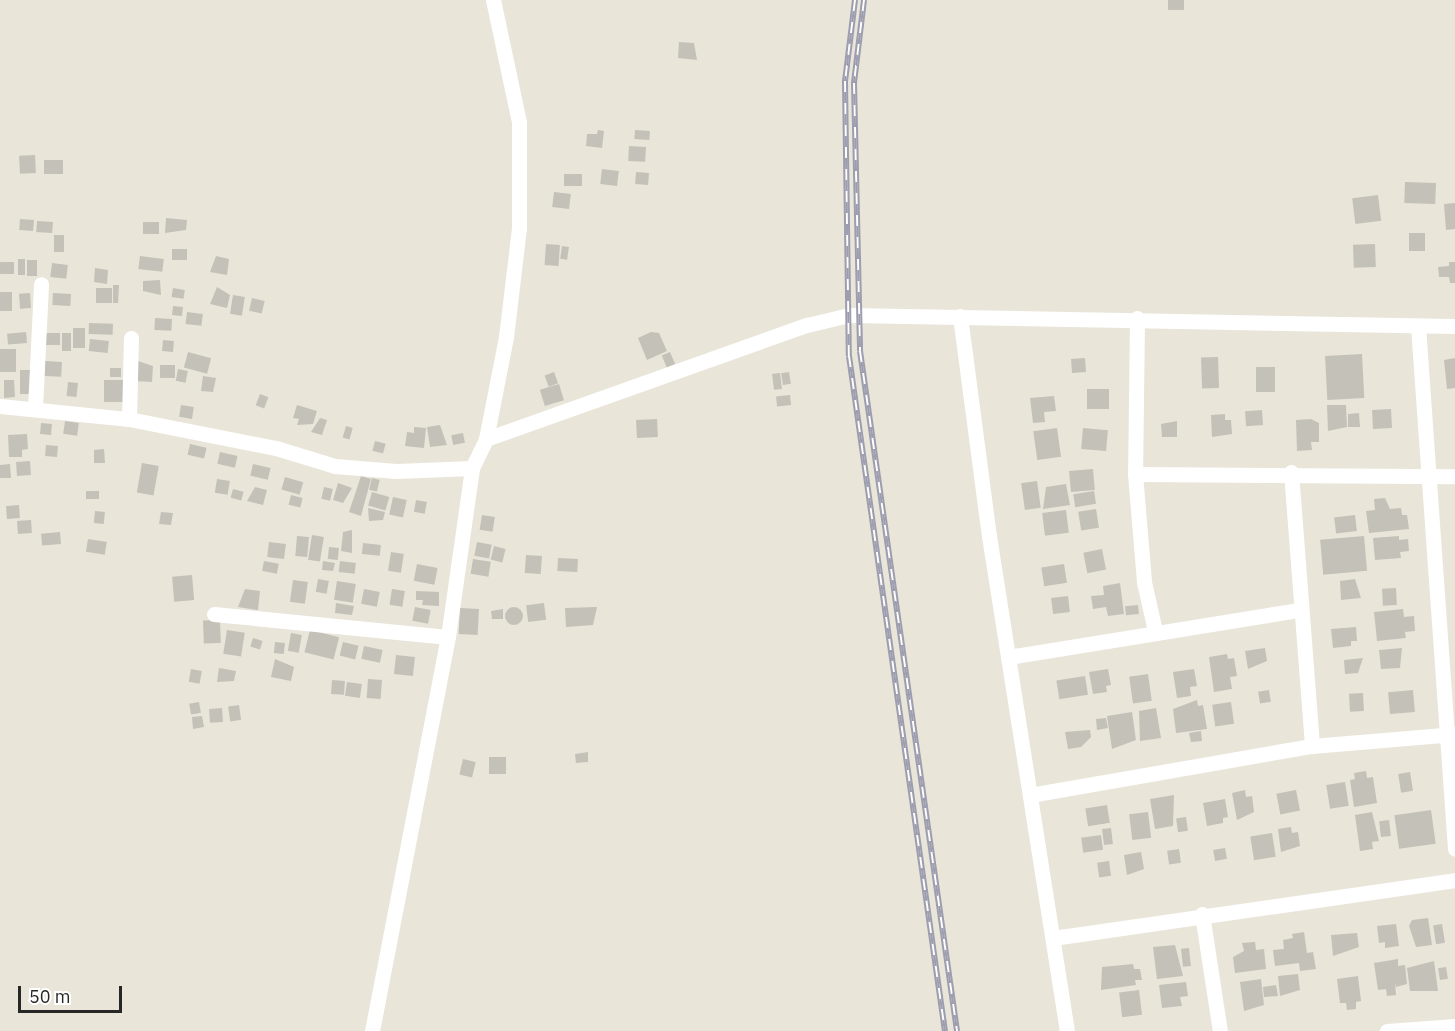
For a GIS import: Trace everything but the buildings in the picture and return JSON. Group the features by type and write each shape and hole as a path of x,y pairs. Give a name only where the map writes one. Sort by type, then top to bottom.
{"street":[{"path":"372,1031 447,637 472,468 486,439 506,337 522,168 519,122 493,0"},
{"path":"34,408 41,284"},
{"path":"960,316 1008,657 1067,1031"},
{"path":"486,439 834,317 1137,318 1455,326"},
{"path":"1137,318 1135,474 1144,582 1155,631"},
{"path":"1418,326 1428,475 1451,735 1455,849"},
{"path":"129,419 131,338"},
{"path":"0,406 129,419 276,448 335,466 432,471 472,468"},
{"path":"1135,474 1291,472 1455,476"},
{"path":"1291,472 1299,610 1312,746"},
{"path":"1008,657 1155,631 1299,610"},
{"path":"214,614 447,637"},
{"path":"1030,795 1312,746 1451,735"},
{"path":"1053,938 1202,914 1455,880"},
{"path":"1202,914 1220,1031"},
{"path":"1387,1031 1455,1026"}],"railway":[{"path":"855,0 845,81 849,356 945,1031"},
{"path":"864,0 854,83 860,351 957,1031"}]}
